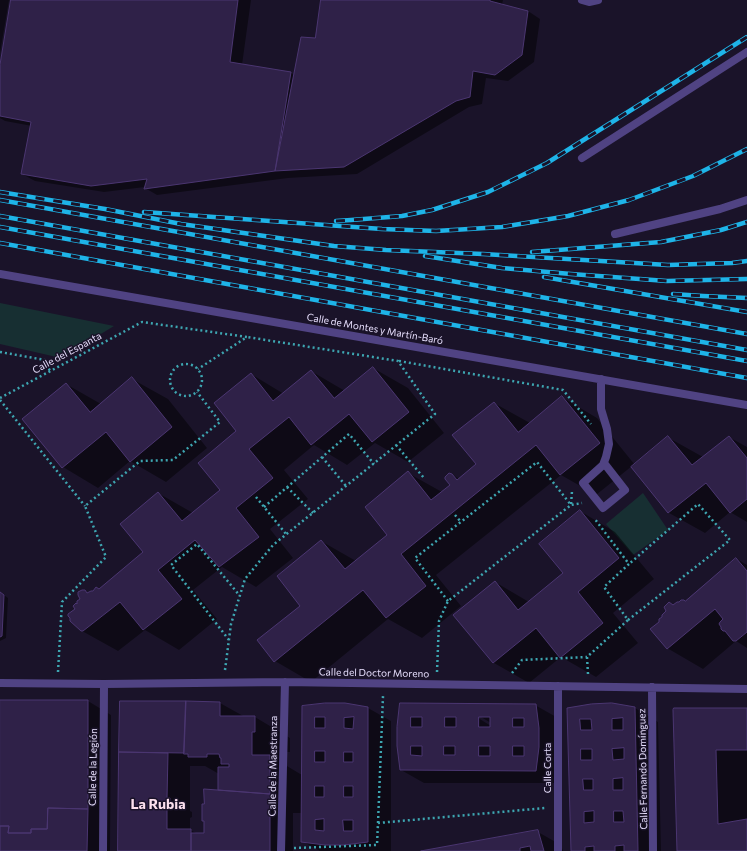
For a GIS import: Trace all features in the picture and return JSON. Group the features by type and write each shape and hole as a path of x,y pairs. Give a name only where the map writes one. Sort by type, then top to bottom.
{"street":[{"path":"582,0 589,2 598,0"},
{"path":"582,158 747,52"},
{"path":"615,234 720,209 747,200"},
{"name":"Calle de Montes y Martín-Baró","path":"0,274 747,405"},
{"path":"601,379 601,409 607,429 609,444 603,465 583,484 603,508 625,490 604,463"},
{"name":"Calle del Doctor Moreno","path":"0,683 104,684 285,682 747,688"},
{"name":"Calle de la Maestranza","path":"281,850 285,682"},
{"name":"Calle de la Legión","path":"103,851 104,684"},
{"name":"Calle Corta","path":"558,686 558,851"},
{"name":"Calle Fernando Domínguez","path":"652,687 653,851"}],"path":[{"name":"Calle del Espanta","path":"0,399 142,322 247,337"},
{"path":"198,369 247,337 398,361 563,390 596,429"},
{"path":"0,352 44,360 50,371"},
{"path":"223,682 231,624 245,579 273,545 435,414 398,361"},
{"path":"183,363 194,366 198,369 202,377 202,382 200,388 196,392 188,396 182,396 172,389 169,379 171,372 175,368 183,363"},
{"path":"85,506 140,461 173,460 220,422 196,392"},
{"path":"0,399 85,506 106,557 62,602 57,683"},
{"path":"264,507 349,434 374,464"},
{"path":"396,445 424,478"},
{"path":"322,457 346,486"},
{"path":"448,601 415,558 537,462 571,504"},
{"path":"571,504 573,486"},
{"path":"287,487 313,513"},
{"path":"256,497 286,534"},
{"path":"437,684 439,621 448,601 571,504 583,503"},
{"path":"503,685 522,660 587,657 628,620 730,540 698,504 604,587 628,620"},
{"path":"455,515 461,522"},
{"path":"592,515 629,564"},
{"path":"229,641 170,565 197,544 240,596"},
{"path":"587,657 588,686"},
{"path":"281,850 377,845 384,683"},
{"path":"378,823 558,807"}],"green space":[{"path":"0,303 114,326 61,358 0,344"},
{"path":"643,493 668,530 633,555 606,524"}],"building":[{"path":"11,0 238,0 230,62 291,72 275,171 144,189 147,179 91,186 21,174 31,122 0,116 0,65"},
{"path":"321,0 490,0 528,11 522,55 495,75 473,71 470,97 456,101 344,167 275,171 301,37 315,38"},
{"path":"373,367 409,412 372,442 349,414 311,445 289,417 249,449 273,478 236,508 259,537 219,567 195,540 158,570 182,599 143,630 120,602 83,631 81,631 70,621 68,614 75,609 73,606 76,603 77,604 77,601 80,599 78,592 85,590 87,593 93,591 96,587 99,589 143,552 120,524 158,492 182,521 220,490 198,463 236,431 214,403 251,373 273,401 311,370 334,398"},
{"path":"132,377 172,427 130,462 106,432 62,468 22,419 66,383 90,412"},
{"path":"562,396 600,443 560,475 536,445 401,554 426,586 386,618 363,590 274,662 257,640 300,606 277,576 321,540 345,569 387,535 365,507 408,471 431,500 450,485 445,479 449,473 452,474 457,480 476,464 452,435 494,402 518,432"},
{"path":"668,436 692,465 729,436 747,458 747,499 730,513 706,483 668,513 631,467"},
{"path":"580,510 619,558 578,592 603,623 560,658 536,628 493,663 453,615 495,581 518,610 563,573 539,544"},
{"path":"736,558 747,571 747,632 736,641 733,641 725,631 721,629 719,624 723,619 715,609 667,649 650,629 659,622 659,619 666,611 664,607 669,602 673,605 681,600 685,601"},
{"path":"0,592 4,595 2,636 0,637"},
{"path":"0,700 88,700 88,809 48,808 47,829 31,829 31,833 8,833 9,826 0,826"},
{"path":"120,701 186,701 184,753 119,752"},
{"path":"186,701 220,702 220,716 255,716 255,732 252,732 252,755 270,755 270,794 218,790 218,767 229,767 229,764 221,764 219,754 207,754 207,757 188,757 188,754 184,754"},
{"path":"325,703 345,703 368,707 368,842 344,845 325,845 301,842 302,706","holes":["315,717 325,717 325,728 315,728","354,717 353,729 344,728 344,718","315,751 325,751 325,762 315,762","344,752 353,752 353,762 344,762","315,786 324,786 324,797 315,797","344,786 353,786 353,797 344,797","324,819 324,831 315,830 315,820","343,820 353,820 353,831 344,831"]},
{"path":"400,703 536,704 539,728 539,747 536,771 400,770 397,746 397,727","holes":["411,717 422,717 422,727 411,727","445,717 456,717 456,727 445,727","479,717 490,717 490,727 479,727","513,718 524,718 524,727 513,727","411,746 422,746 422,756 411,755","444,746 455,746 455,755 444,755","479,746 490,746 490,756 479,756","513,746 524,746 524,756 513,756"]},
{"path":"612,703 635,707 638,851 624,851 624,845 615,846 615,851 594,851 594,846 585,847 585,851 571,851 567,708 591,704","holes":["623,718 623,730 612,730 612,719","580,719 591,719 592,730 581,730","624,748 624,759 613,760 612,749","581,749 592,749 592,760 581,760","623,778 623,790 613,790 613,779","583,779 593,779 593,790 584,790","594,811 594,822 584,823 584,812","614,811 623,811 624,822 614,822"]},
{"path":"674,708 747,708 747,750 716,750 718,824 747,819 747,851 677,851"},
{"path":"119,752 168,753 167,798 170,798 170,805 167,805 167,829 191,829 191,851 118,851"},
{"path":"204,789 270,794 270,851 191,851 191,833 204,833 202,804 204,804"},
{"path":"48,808 88,809 87,851 0,851 0,826 9,826 8,833 31,833 31,829 47,829"},
{"path":"538,830 544,851 531,851 530,846 520,848 520,851 421,851"}],"railway":[{"path":"336,221 402,216 432,210 488,192 547,163 747,37"},
{"path":"144,212 382,229 436,231 502,227 568,216 629,200 693,176 747,149"},
{"path":"0,192 105,209 181,224 334,246 668,265 732,263 747,261"},
{"path":"0,200 747,334"},
{"path":"0,216 747,350"},
{"path":"532,252 661,242 721,230 747,222"},
{"path":"0,227 747,361"},
{"path":"0,243 747,378"},
{"path":"425,256 502,268 667,281 747,279"},
{"path":"544,277 747,312"},
{"path":"673,294 747,298"}],"district":[{"name":"La Rubia","path":"158,804"}]}
